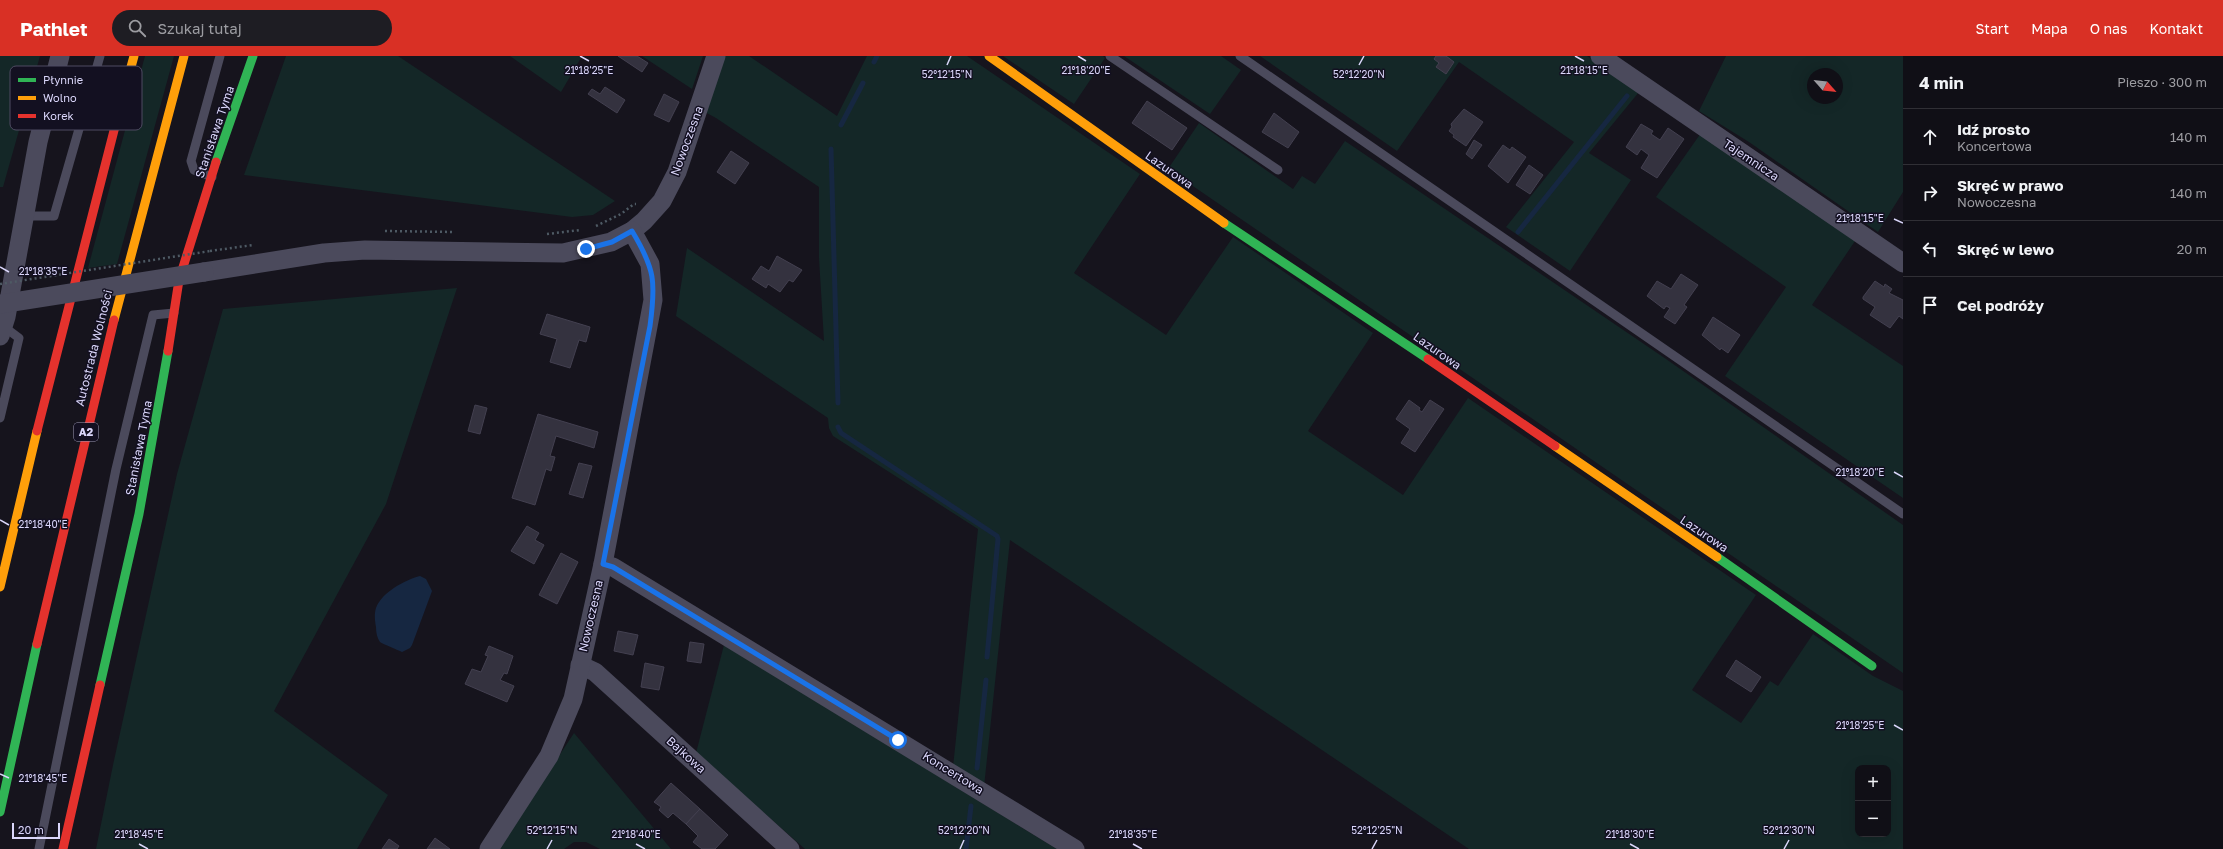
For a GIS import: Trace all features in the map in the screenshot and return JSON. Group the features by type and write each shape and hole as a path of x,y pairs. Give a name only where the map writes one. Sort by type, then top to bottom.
{"main road":[{"path":"131,66 134,56"},
{"name":"Autostrada Wolności","path":"0,812 41,622 94,395 184,56"},
{"name":"Stanisława Tyma","path":"63,849 142,501 174,313 187,249 253,56"},
{"name":"Lazurowa","path":"989,56 1215,217 1327,290 1730,566 1872,666"},
{"path":"0,587 56,355 113,130"}],"street":[{"path":"57,66 60,56"},
{"name":"Nowoczesna","path":"489,849 549,756 573,699 603,564 653,300 650,264 632,231 662,201 677,172 716,56"},
{"name":"Tajemnicza","path":"1600,56 1903,263"},
{"path":"1,331 41,130"},
{"path":"0,304 317,254 365,250 411,249 563,253 612,242 632,231"},
{"name":"Koncertowa","path":"603,564 613,567 754,652 1075,849"},
{"name":"Bajkowa","path":"580,665 595,672 790,849"}],"lane":[{"path":"97,66 100,56"},
{"path":"212,177 194,170 191,161 220,56"},
{"path":"1110,56 1278,170"},
{"path":"1240,56 1903,514"},
{"path":"25,216 54,216 79,130"},
{"path":"39,849 116,469 153,315 174,313"},
{"path":"0,418 19,338 1,331"}],"path":[{"path":"593,228 611,220 634,204 642,205"},
{"path":"543,234 585,229"},
{"path":"380,231 456,232"},
{"path":"0,284 257,245"}],"green space":[{"path":"0,56 40,56 37,66 10,66 10,130 19,130 3,187 0,187"},
{"path":"145,56 174,56 117,264 88,268 125,130 142,130 142,67"},
{"path":"286,56 398,56 615,201 593,215 572,217 244,175"},
{"path":"510,56 582,56 561,92"},
{"path":"642,56 703,56 692,89"},
{"path":"724,56 749,56 837,116 867,56 967,56 1140,174 1074,273 1166,335 1233,237 1373,333 1308,431 1403,495 1468,398 1756,595 1692,690 1741,723 1770,681 1778,686 1813,634 1873,676 1903,691 1903,849 1469,849 1010,540 984,787 953,767 978,529 833,436 829,428 828,418 676,316 687,248 824,341 819,258 819,187 716,118 703,111"},
{"path":"1003,56 1103,56 1105,58 1074,104"},
{"path":"1124,56 1221,56 1241,70 1210,114"},
{"path":"1260,56 1587,56 1639,92 1589,153 1631,180 1570,271 1506,227 1574,142 1459,62 1397,151"},
{"path":"1726,56 1903,56 1903,192 1878,232 1749,142 1699,111"},
{"path":"1199,123 1293,189 1302,176 1315,184 1345,141 1666,359 1903,525 1903,673 1168,169"},
{"path":"1701,133 1855,241 1812,305 1903,366 1903,498 1725,376 1786,287 1656,197"},
{"path":"457,288 386,504 274,711 388,795 357,849 96,849 177,474 223,309"},
{"path":"724,645 1057,849 805,849 696,753"},
{"path":"574,733 671,849 600,849 586,842 574,842 564,849 498,849"}],"water":[{"path":"420,576 426,579 432,591 412,645 410,648 402,652 380,642 376,631 375,610 379,602 389,592 408,580"}],"building":[{"path":"618,56 637,56 648,63 642,72"},
{"path":"1436,56 1446,56 1454,62 1446,74 1436,67 1439,63 1434,59"},
{"path":"605,87 625,100 617,113 588,94 592,89 600,94"},
{"path":"664,94 679,102 669,122 654,115"},
{"path":"1147,101 1187,128 1172,150 1132,123"},
{"path":"1464,109 1483,122 1466,146 1453,137 1454,135 1449,131 1452,127 1451,124"},
{"path":"1274,113 1299,132 1288,148 1262,132"},
{"path":"1641,124 1653,131 1651,134 1660,140 1668,128 1684,139 1657,178 1641,168 1649,155 1641,149 1637,155 1626,147"},
{"path":"1474,140 1482,145 1472,159 1466,154"},
{"path":"1503,145 1510,150 1512,147 1526,157 1508,183 1488,166"},
{"path":"731,151 749,163 735,184 717,172"},
{"path":"1529,165 1543,175 1530,194 1516,185"},
{"path":"777,256 802,270 793,282 789,280 780,292 768,284 766,288 752,279 761,266 769,271"},
{"path":"1681,274 1698,285 1684,305 1687,307 1675,324 1664,317 1670,308 1666,306 1664,309 1647,296 1657,281 1671,289"},
{"path":"1875,281 1884,287 1885,284 1892,289 1889,293 1903,300 1903,319 1899,316 1890,328 1870,315 1875,307 1863,299"},
{"path":"547,314 590,327 586,342 579,340 570,368 550,362 557,339 540,334"},
{"path":"1713,317 1740,335 1728,353 1721,348 1720,350 1702,335"},
{"path":"1409,400 1420,408 1419,410 1422,412 1430,400 1444,409 1415,452 1401,443 1410,429 1396,419"},
{"path":"475,405 487,408 480,434 468,431"},
{"path":"538,414 598,432 594,448 556,436 550,456 555,457 551,471 546,469 535,505 512,498"},
{"path":"579,463 592,466 583,498 569,494"},
{"path":"527,526 539,533 535,540 544,545 534,564 511,551"},
{"path":"561,553 578,562 557,604 539,595"},
{"path":"618,631 638,635 633,655 614,651"},
{"path":"690,642 704,644 701,663 687,661"},
{"path":"489,646 513,656 507,674 504,673 500,680 514,686 507,702 465,684 472,669 481,672 488,656 485,655"},
{"path":"1736,660 1761,677 1751,692 1726,676"},
{"path":"645,663 664,667 659,690 641,687"},
{"path":"671,783 700,809 686,824 673,813 668,818 659,810 661,807 654,802"},
{"path":"700,809 728,835 715,849 702,849 693,842 698,836 686,824"},
{"path":"435,838 450,849 427,849"},
{"path":"389,839 399,846 397,849 382,849"}],"waterway":[{"path":"874,62 877,56"},
{"path":"841,125 863,83"},
{"path":"1518,232 1627,96"},
{"path":"831,149 838,403"},
{"path":"838,427 841,433 997,536 998,539 987,657"},
{"path":"977,768 986,680"},
{"path":"966,849 971,806"}],"traffic: fast":[{"path":"216,162 253,56"},
{"path":"1224,223 1428,359"},
{"path":"100,685 139,514 168,351"},
{"path":"1717,557 1872,666"},
{"path":"0,812 37,644"}],"traffic: slow":[{"path":"131,66 134,56"},
{"path":"114,320 184,56"},
{"path":"989,56 1224,223"},
{"path":"0,587 37,431"},
{"path":"1555,446 1717,557"}],"traffic: jam":[{"path":"37,431 114,130"},
{"path":"168,351 179,280 216,162"},
{"path":"37,644 114,320"},
{"path":"1428,359 1555,446"},
{"path":"63,849 100,685"}],"route":[{"path":"586,249 612,242 632,231 650,264 653,282 653,300 650,326 603,564 613,567 898,740"}]}
